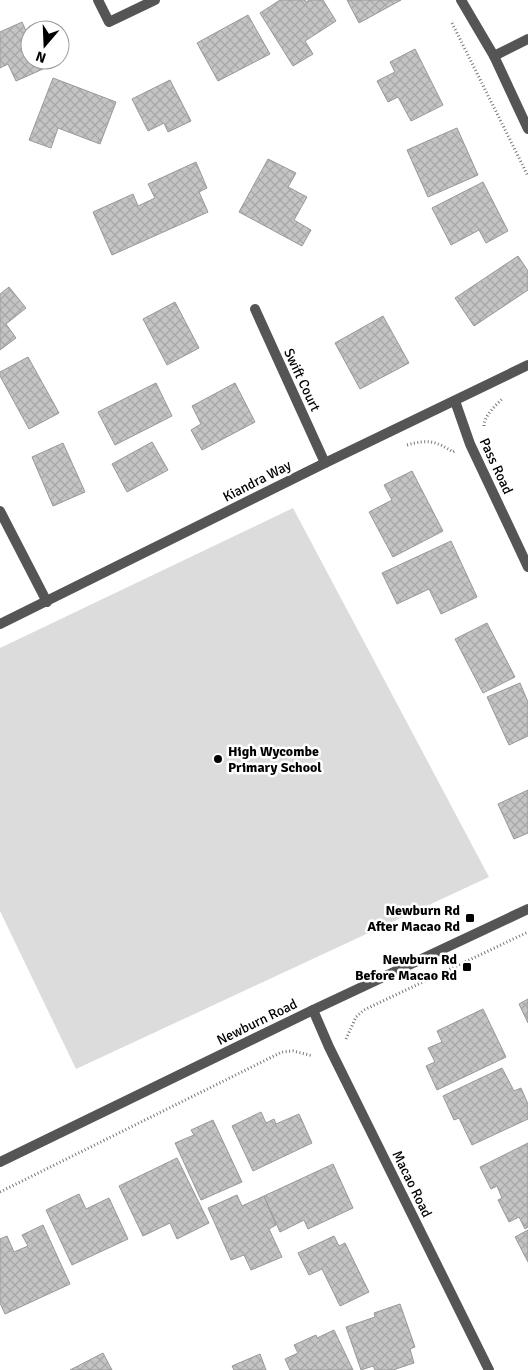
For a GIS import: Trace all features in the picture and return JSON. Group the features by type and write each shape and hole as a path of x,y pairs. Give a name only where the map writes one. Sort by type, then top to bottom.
{"street":[{"path":"98,0 109,22 155,0"},
{"path":"461,0 494,56 528,129"},
{"path":"494,56 528,39"},
{"name":"Swift Court","path":"255,309 325,463"},
{"name":"Kiandra Way","path":"0,624 528,365"},
{"name":"Pass Road","path":"455,401 470,444 528,567"},
{"path":"0,511 47,602"},
{"name":"Newburn Road","path":"0,1162 528,909"},
{"name":"Macao Road","path":"314,1010 334,1055 489,1370"}],"path":[{"path":"449,18 528,176"},
{"path":"405,446 423,441 439,443 453,452 486,439 484,422 490,412 506,395"},
{"path":"346,1038 356,1017 364,1010 528,932"},
{"path":"0,1192 282,1052 293,1051 313,1055"}],"shaded area":[{"name":"High Wycombe Primary School","path":"293,508 489,877 76,1069 0,911 0,648"}],"building":[{"path":"280,0 305,0 306,2 309,0 323,0 336,21 305,41 313,54 293,66 260,13"},
{"path":"347,0 401,0 359,23"},
{"path":"248,15 270,54 218,81 197,43"},
{"path":"20,23 20,70 41,70 16,81 8,64 0,68 0,32"},
{"path":"415,49 443,105 411,121 398,97 388,102 377,81 395,72 390,62"},
{"path":"53,78 116,102 100,144 58,128 51,148 29,140"},
{"path":"170,80 191,121 168,132 164,123 148,131 132,99"},
{"path":"457,128 478,175 428,197 407,150"},
{"path":"268,159 296,173 288,187 307,197 294,220 311,230 302,246 239,212"},
{"path":"196,162 207,188 199,192 208,212 112,255 93,212 133,194 138,206 155,198 148,184"},
{"path":"483,182 508,231 486,243 479,230 451,245 432,208"},
{"path":"518,256 528,271 528,290 474,326 455,298"},
{"path":"9,287 26,308 6,324 16,338 0,350 0,294"},
{"path":"175,302 199,348 167,365 143,319"},
{"path":"383,316 409,363 360,389 335,343"},
{"path":"28,357 59,413 29,429 0,376 0,372"},
{"path":"156,383 172,416 115,445 98,412"},
{"path":"235,383 255,422 202,450 191,430 201,424 192,406"},
{"path":"152,442 168,470 127,492 112,464"},
{"path":"63,443 85,492 53,506 32,457"},
{"path":"412,471 443,531 393,557 369,512 392,500 384,485"},
{"path":"451,541 477,597 441,614 429,589 397,604 382,573"},
{"path":"487,623 515,677 483,693 455,639"},
{"path":"520,683 528,702 528,736 509,745 487,697"},
{"path":"528,790 528,833 514,839 498,804"},
{"path":"528,999 528,1023 519,1004"},
{"path":"483,1009 506,1057 437,1090 426,1066 435,1062 428,1048 442,1042 437,1031"},
{"path":"502,1068 514,1091 521,1088 528,1104 528,1119 472,1145 459,1118 454,1120 443,1096"},
{"path":"261,1112 266,1123 274,1119 276,1124 299,1114 312,1143 253,1171 232,1126"},
{"path":"213,1120 242,1182 201,1200 175,1143 194,1135 191,1130"},
{"path":"528,1143 528,1227 525,1229 519,1217 509,1222 498,1200 502,1198 497,1186 491,1189 480,1167"},
{"path":"177,1158 209,1223 177,1239 170,1223 143,1236 119,1186"},
{"path":"333,1164 353,1208 308,1229 304,1220 280,1232 264,1196"},
{"path":"79,1194 86,1209 109,1198 128,1239 72,1265 46,1210"},
{"path":"237,1195 242,1206 264,1196 276,1225 269,1229 282,1257 251,1270 244,1255 231,1260 208,1208"},
{"path":"43,1225 70,1284 5,1314 0,1303 0,1239 7,1236 14,1252 28,1246 22,1235"},
{"path":"528,1230 528,1262 515,1237"},
{"path":"334,1236 339,1246 345,1243 369,1292 340,1306 322,1269 309,1275 298,1253"},
{"path":"400,1304 415,1347 410,1349 414,1363 393,1370 375,1370 373,1366 361,1370 346,1327 375,1317 374,1313"},
{"path":"334,1330 353,1370 290,1370 285,1359 298,1353 294,1345 316,1335 317,1338"},
{"path":"103,1353 112,1370 70,1370"},
{"path":"260,1354 266,1370 234,1370 232,1366"}],"place":[{"name":"High Wycombe Primary School","path":"218,759"},
{"name":"Newburn Rd After Macao Rd","path":"470,918"},
{"name":"Newburn Rd Before Macao Rd","path":"467,967"}]}
